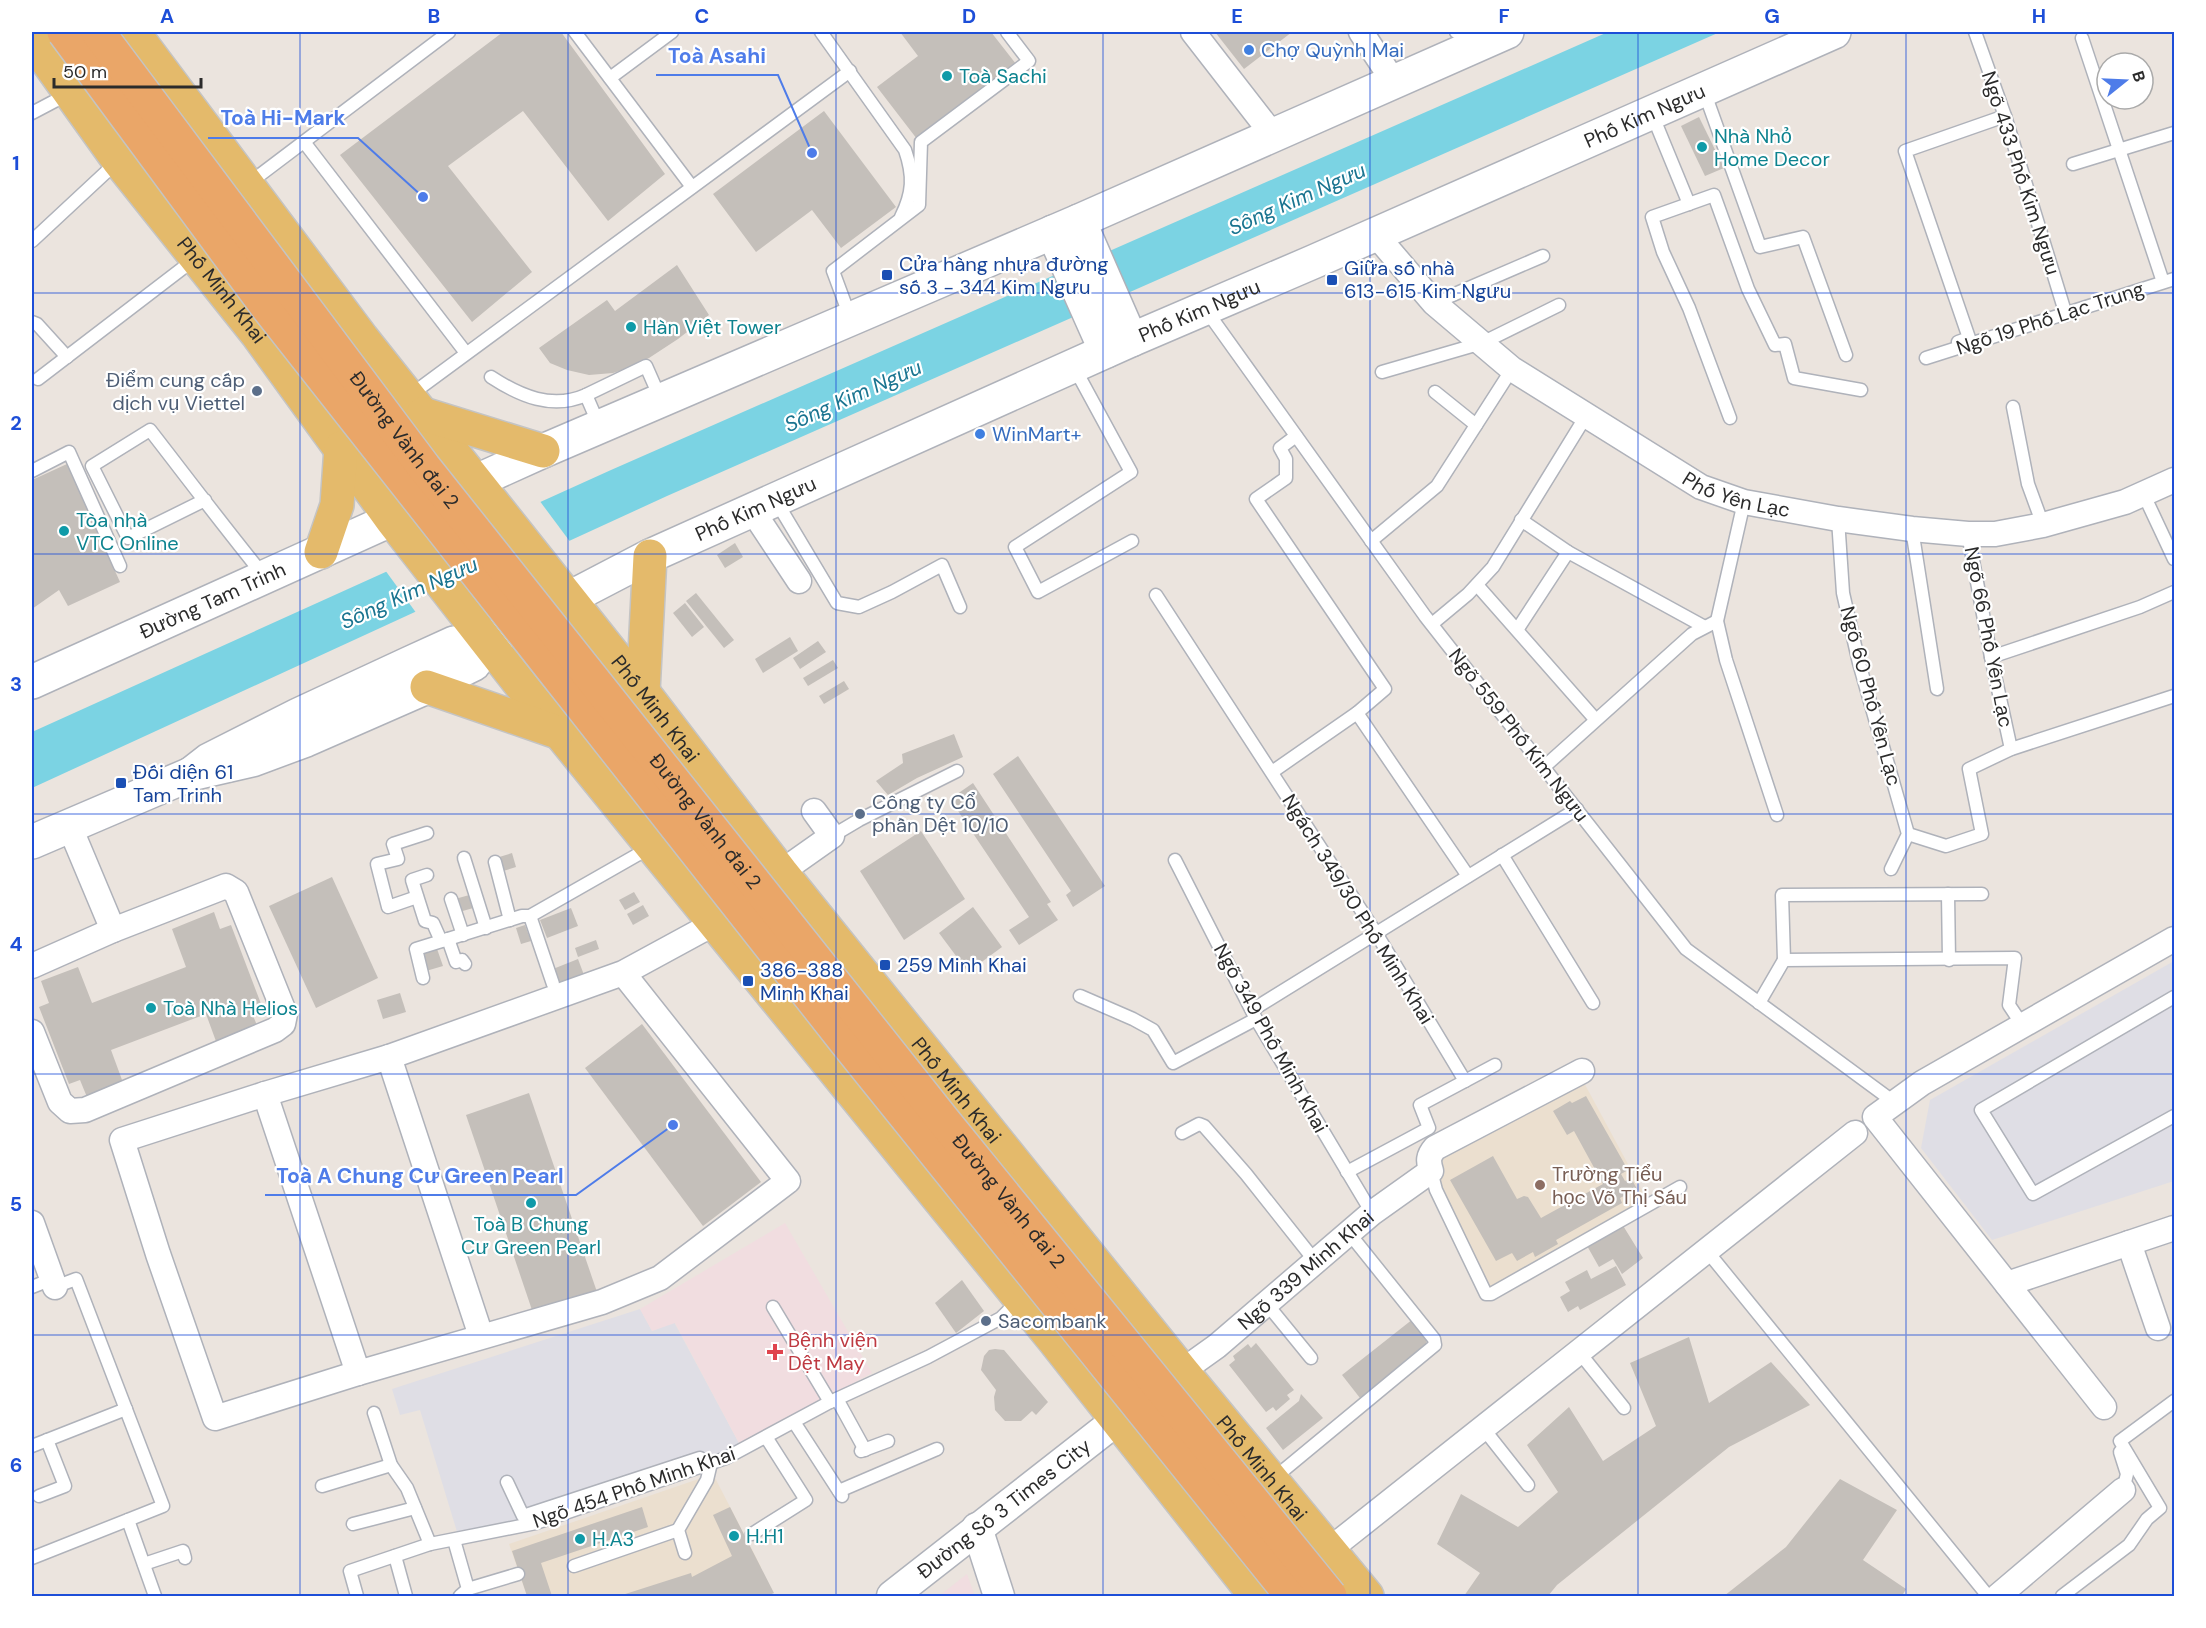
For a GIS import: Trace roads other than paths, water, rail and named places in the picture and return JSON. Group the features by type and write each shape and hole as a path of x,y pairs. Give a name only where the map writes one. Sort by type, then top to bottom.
{"highway":[{"name":"Đường Vành đai 2","path":"64,32 265,304 854,1052 1292,1596"},
{"name":"Đường Vành đai 2","path":"98,32 431,476 943,1120 1330,1596"}],"main road":[{"name":"Phố Kim Ngưu","path":"561,587 650,556 1074,367 1112,333 1205,308 1834,32"},
{"path":"400,530 484,492 543,451 850,318 1072,240 1273,135 1394,82 1482,35"},
{"path":"69,93 136,36 362,338 484,492"},
{"name":"Phố Minh Khai","path":"32,40 118,160 257,334 400,530 487,641"},
{"path":"1072,240 1112,333"},
{"path":"416,405 543,451"},
{"path":"321,552 337,505 341,448"},
{"name":"Phố Minh Khai","path":"484,492 561,587 781,872 1182,1371 1367,1596"},
{"name":"Đường Tam Trinh","path":"32,682 321,552 400,530"},
{"path":"643,692 650,556"},
{"path":"32,842 191,774 252,760 306,740 427,687 474,664 487,641 561,587"},
{"path":"487,641 557,732 1020,1298 1256,1596"},
{"path":"191,774 209,760 298,715 454,643 487,641"},
{"path":"427,687 557,732"},
{"path":"1117,1420 1182,1371"},
{"path":"1189,1511 1262,1469"}],"street":[{"path":"1194,32 1273,135"},
{"path":"1361,32 1394,82"},
{"name":"Phố Yên Lạc","path":"1375,234 1434,303 1512,369 1701,487 1744,502 1838,519 1912,529 1995,534 2043,525 2125,502 2175,480"},
{"path":"764,505 799,581"},
{"path":"781,872 832,836 814,811"},
{"path":"69,825 113,930"},
{"path":"32,966 113,930 226,886 233,889 285,1014 283,1024 275,1030 85,1110 70,1111 60,1102 32,1032"},
{"path":"623,973 788,1181 660,1278 602,1302 481,1336 215,1418 158,1254 123,1140 389,1057 623,973 715,923"},
{"path":"2104,1407 1875,1117 1922,1083 2175,939"},
{"path":"389,1057 481,1336"},
{"path":"1431,1171 1428,1162 1429,1154 1435,1148 1582,1071"},
{"path":"265,1094 358,1373"},
{"path":"1329,1550 1855,1133"},
{"name":"Ngõ 339 Minh Khai","path":"1182,1371 1217,1346 1372,1213 1431,1171"},
{"path":"2007,1284 2175,1228"},
{"path":"33,1232 46,1284"},
{"path":"2129,1243 2158,1328"},
{"name":"Đường Số 3 Times City","path":"892,1596 976,1528 1117,1420"},
{"path":"1998,1596 2123,1490"},
{"path":"976,1528 999,1596"}],"lane":[{"path":"247,185 449,32"},
{"path":"575,32 692,187"},
{"path":"610,78 672,32"},
{"path":"821,32 906,152 911,198 899,221"},
{"path":"906,152 1029,61 1007,32"},
{"name":"Ngõ 433 Phố Kim Ngưu","path":"1975,32 2005,116 2066,315"},
{"path":"2082,38 2119,151 2169,280"},
{"path":"416,405 466,353 850,71"},
{"path":"1704,90 1760,247 1803,237 1846,355"},
{"path":"32,113 69,93"},
{"path":"1652,113 1689,204"},
{"path":"1958,342 1969,338 1905,151 2005,116"},
{"path":"2073,164 2175,133"},
{"path":"304,142 466,353"},
{"path":"850,318 833,271 917,207 920,202 921,142"},
{"path":"32,240 118,160"},
{"path":"1730,418 1689,308 1663,252 1652,217 1714,195 1748,289 1775,345 1785,344 1794,378 1861,390"},
{"path":"1434,303 1542,256"},
{"path":"38,380 196,258"},
{"name":"Ngõ 19 Phố Lạc Trung","path":"1926,358 2066,315 2169,280"},
{"path":"1382,372 1482,343 1560,305"},
{"name":"Ngõ 559 Phố Kim Ngưu","path":"1205,308 1432,624 1686,949 1894,1102"},
{"path":"32,322 37,324 67,357"},
{"path":"491,377 525,395 545,401 566,402 586,395 646,366 661,400"},
{"path":"1074,367 1131,472 1015,547 1038,592 1132,541"},
{"path":"1371,541 1437,486 1512,369"},
{"path":"1435,392 1476,425"},
{"path":"586,395 600,426"},
{"path":"2013,407 2028,484 2043,525"},
{"path":"1432,624 1477,585 1492,567 1586,416"},
{"path":"205,500 128,538 92,466 150,430 205,500 264,577"},
{"path":"1272,772 1357,713 1385,689 1256,499 1286,478 1286,459 1280,448 1296,436"},
{"path":"32,471 69,452 120,566"},
{"path":"2144,495 2175,559"},
{"path":"1744,502 1717,621 1726,660 1777,815"},
{"path":"764,505 837,603 859,607 942,565 960,607"},
{"name":"Ngõ 60 Phố Yên Lạc","path":"1838,519 1843,593 1859,663 1908,834"},
{"path":"1521,520 1568,552 1703,626"},
{"path":"1912,529 1937,689"},
{"name":"Ngõ 66 Phố Yên Lạc","path":"1968,534 2011,748 2175,696"},
{"path":"1517,630 1568,552"},
{"path":"1477,585 1595,719"},
{"path":"1991,657 2140,607 2175,592"},
{"name":"Ngách 349/30 Phố Minh Khai","path":"1156,595 1376,933 1465,1082"},
{"path":"1544,767 1692,634 1703,626 1717,621"},
{"path":"1357,713 1468,876"},
{"path":"1892,869 1908,834 1946,846 1982,834 1969,769 2011,748"},
{"path":"832,836 957,771"},
{"path":"1080,996 1153,1030 1173,1063 1254,1015 1376,933 1577,809"},
{"path":"417,897 388,907 376,864 398,859 393,844 428,833"},
{"path":"423,978 416,949 530,916 652,846"},
{"path":"1502,855 1593,1003"},
{"path":"464,858 486,928"},
{"name":"Ngõ 349 Phố Minh Khai","path":"1175,860 1254,1015 1372,1213"},
{"path":"495,862 510,920"},
{"path":"427,875 412,880 425,921 433,923 456,962 462,960 465,964"},
{"path":"1948,894 1949,960"},
{"path":"1759,1003 1784,960 1782,895 1982,894"},
{"path":"451,899 463,935"},
{"path":"530,916 553,984"},
{"path":"1784,960 2015,958 2009,1005 2023,1026"},
{"path":"2175,998 1982,1110 2033,1194 2175,1116"},
{"path":"1347,1172 1429,1128 1420,1105 1495,1065"},
{"path":"1182,1133 1199,1124 1204,1126 1246,1174 1315,1261"},
{"path":"1431,1171 1436,1190 1486,1294 1501,1288 1680,1187"},
{"path":"1262,1469 1436,1345 1434,1339 1349,1233"},
{"path":"1707,1251 1988,1596"},
{"path":"32,1558 163,1506 76,1279 46,1284"},
{"name":"Ngõ 454 Phố Minh Khai","path":"357,1596 350,1571 430,1544 536,1523 726,1458 833,1401 928,1357 1001,1318 1020,1298"},
{"path":"1266,1304 1311,1358"},
{"path":"773,1308 863,1450 888,1441"},
{"path":"1579,1352 1624,1408"},
{"path":"2061,1596 2076,1592 2129,1545 2147,1519 2160,1508 2120,1441 2175,1401"},
{"path":"32,1446 126,1409"},
{"path":"374,1413 391,1465 407,1488 430,1544"},
{"path":"794,1422 841,1493 937,1449"},
{"path":"1483,1428 1528,1485"},
{"path":"752,1534 806,1500 766,1437"},
{"path":"39,1496 65,1486 47,1440"},
{"path":"2122,1445 2120,1452 2127,1474 2123,1490"},
{"path":"507,1482 523,1516 712,1455 726,1458"},
{"path":"574,1566 678,1530 707,1480 711,1463"},
{"path":"322,1486 391,1465"},
{"path":"353,1524 416,1508"},
{"path":"128,1520 155,1596"},
{"path":"678,1530 685,1552"},
{"path":"454,1540 464,1593 518,1574"},
{"path":"144,1564 183,1551 185,1558"},
{"path":"395,1556 406,1596"}],"water":[{"name":"Sông Kim Ngưu","path":"1608,32 1720,32 667,496 32,788 32,732 611,470"}],"place":[{"name":"Chợ Quỳnh Mai","path":"1249,50"},
{"name":"Toà Sachi","path":"947,76"},
{"name":"Nhà Nhỏ Home Decor","path":"1702,147"},
{"name":"Toà Asahi","path":"812,153"},
{"name":"Toà Hi-Mark","path":"423,197"},
{"name":"Cửa hàng nhựa đường số 3 - 344 Kim Ngưu","path":"887,275"},
{"name":"Giữa số nhà 613-615 Kim Ngưu","path":"1332,280"},
{"name":"Hàn Việt Tower","path":"631,327"},
{"name":"Điểm cung cấp dịch vụ Viettel","path":"257,391"},
{"name":"WinMart+","path":"980,434"},
{"name":"Tòa nhà VTC Online","path":"64,531"},
{"name":"Đối diện 61 Tam Trinh","path":"121,783"},
{"name":"Công ty Cổ phần Dệt 10/10","path":"860,814"},
{"name":"259 Minh Khai","path":"885,965"},
{"name":"386-388 Minh Khai","path":"748,981"},
{"name":"Toà Nhà Helios","path":"151,1008"},
{"name":"Toà A Chung Cư Green Pearl","path":"673,1125"},
{"name":"Trường Tiểu học Võ Thị Sáu","path":"1540,1185"},
{"name":"Toà B Chung Cư Green Pearl","path":"531,1203"},
{"name":"Sacombank","path":"986,1321"},
{"name":"Bệnh viện Dệt May","path":"775,1352"},
{"name":"H.H1","path":"734,1536"},
{"name":"H.A3","path":"580,1539"}]}
